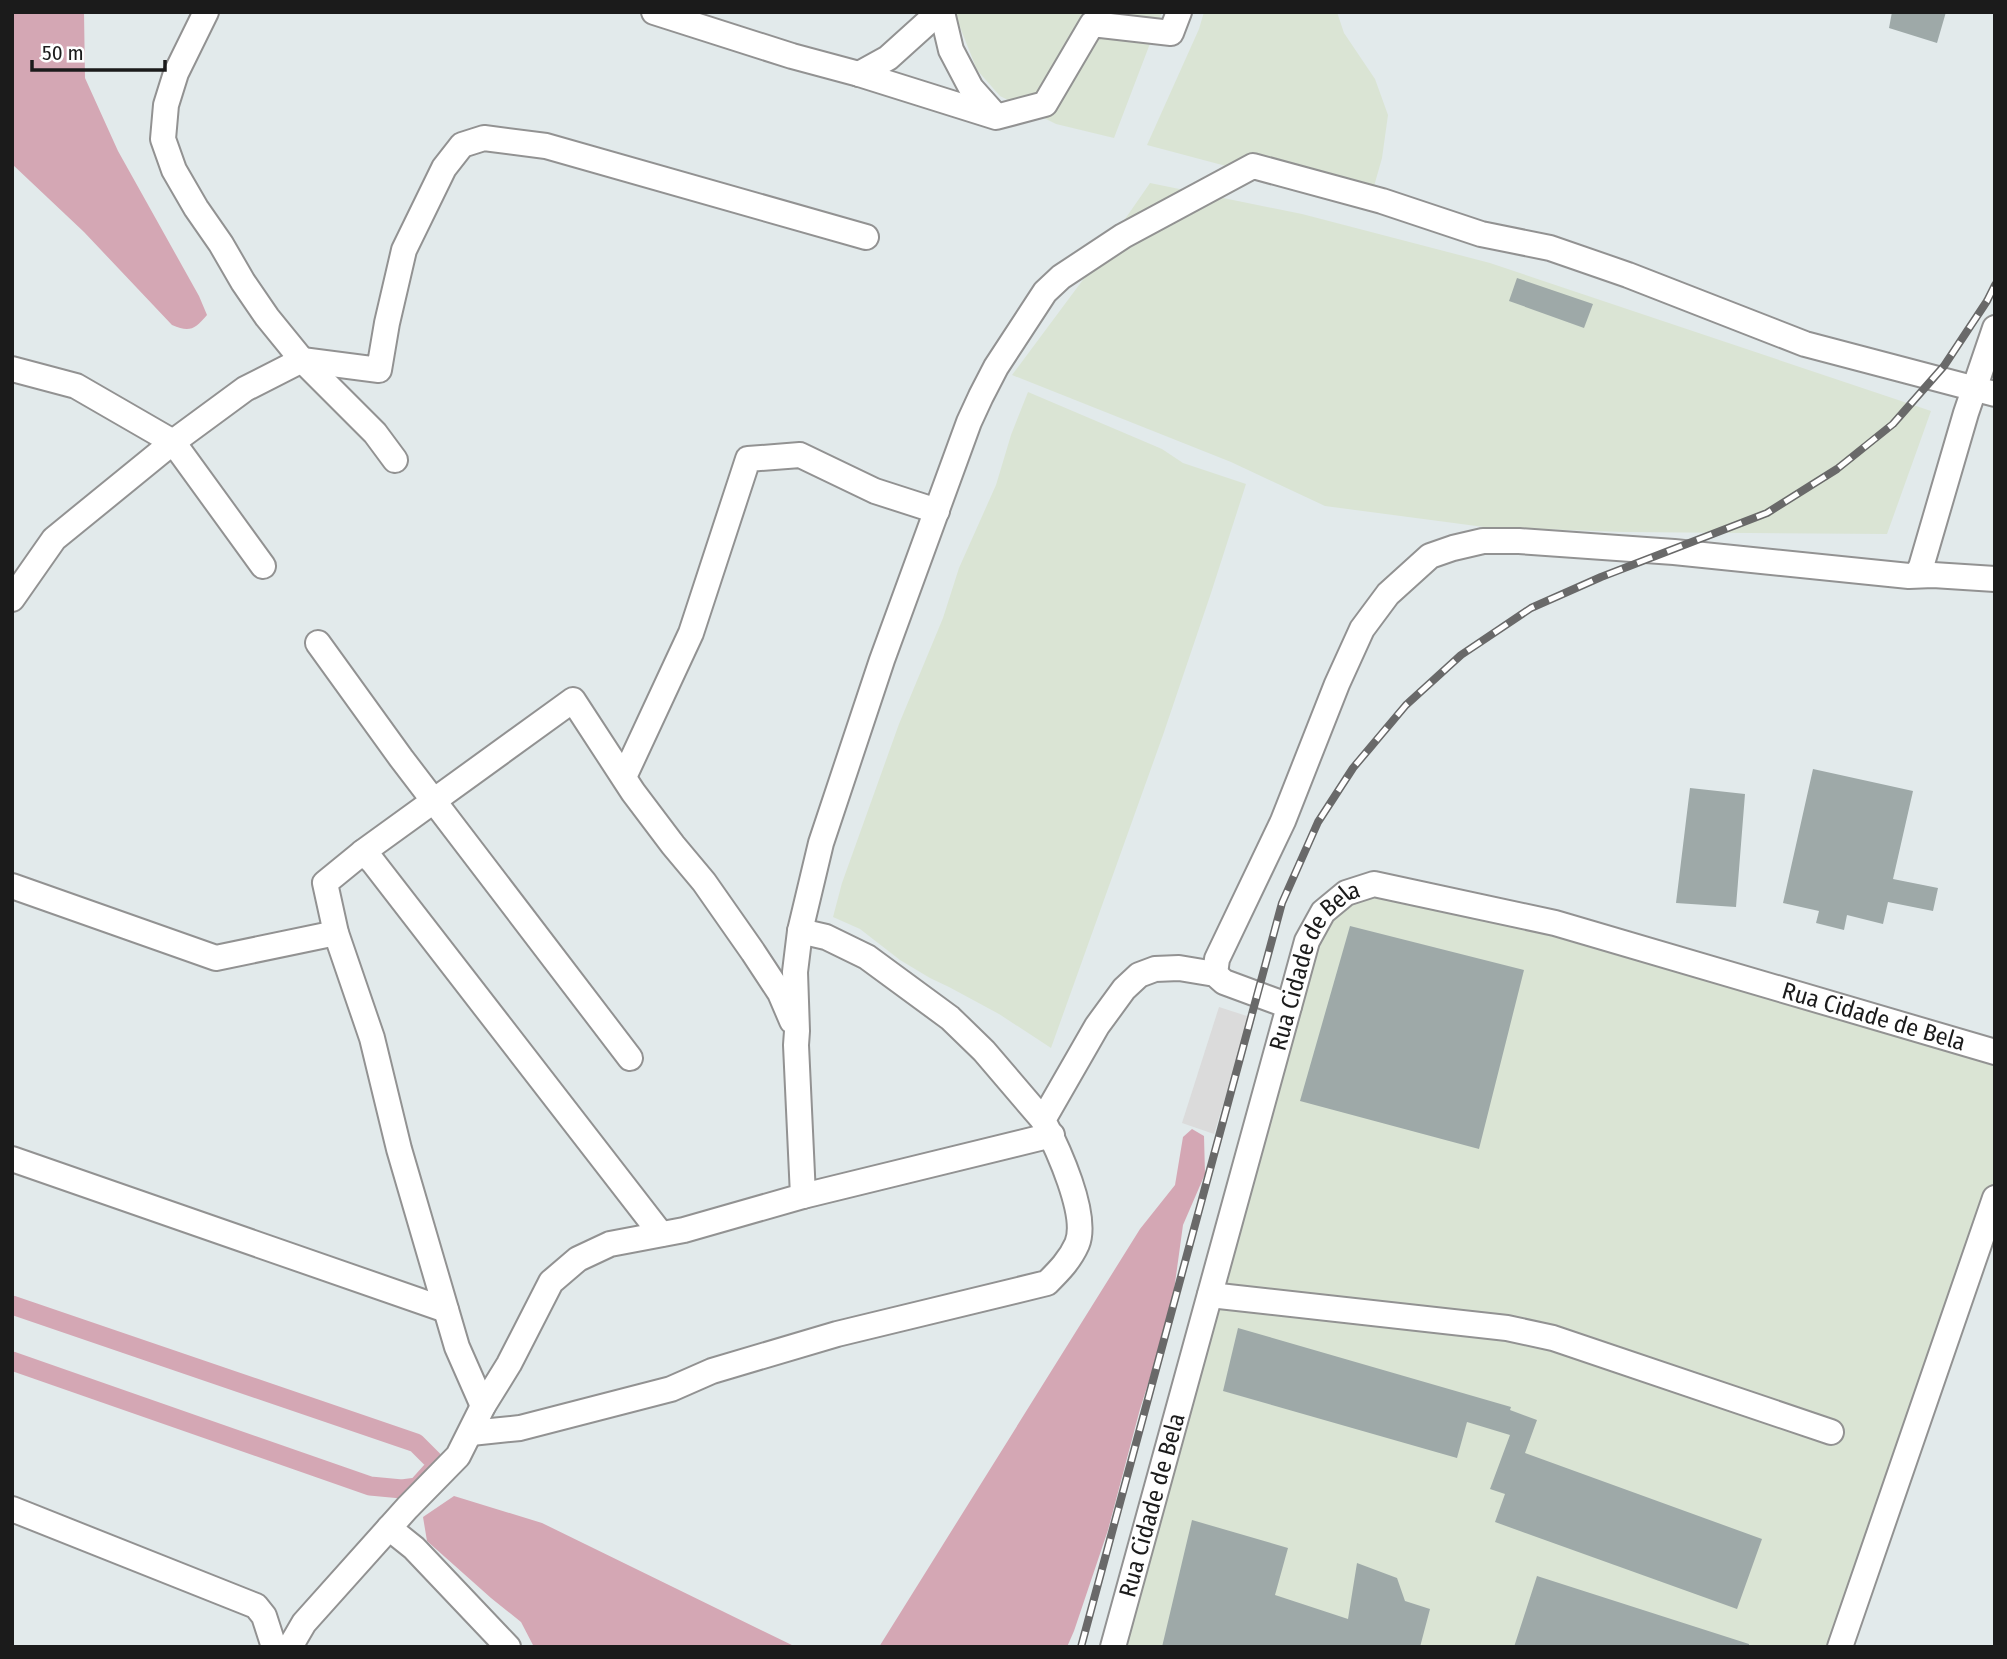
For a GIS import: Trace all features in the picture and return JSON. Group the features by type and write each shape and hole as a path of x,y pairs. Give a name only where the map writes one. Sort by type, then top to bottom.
{"street":[{"path":"206,12 176,73 166,105 163,139 174,170 267,317 302,360 375,433 396,460"},
{"path":"654,12 996,117 1045,104 1092,24 1171,33 1179,12"},
{"path":"859,74 888,58 941,12 951,50 971,88 996,117"},
{"path":"12,598 54,539 173,442 245,388 302,360 379,370 404,250 444,168 462,145 484,138 546,146 866,237"},
{"path":"803,1196 794,972 800,931 821,843 893,627 969,422 996,367 1045,292 1060,277 1123,236 1253,166 1382,201 1481,234 1550,248 1628,275 1805,344 1984,391"},
{"path":"1916,575 1984,391 1995,328"},
{"path":"12,369 76,386 173,442 263,566"},
{"path":"624,777 691,633 748,459 800,455 875,491 937,511"},
{"path":"1215,974 1217,959 1283,821 1337,684 1362,629 1388,594 1430,556 1483,541 1519,541 1674,552 1916,575 1995,579"},
{"path":"318,643 433,801 630,1058"},
{"path":"483,1406 457,1347 396,1136 372,1038 336,933 325,883 363,852 573,700 633,792 704,882 753,952 780,993 797,1031"},
{"path":"363,852 661,1234"},
{"name":"Rua Cidade de Bela","path":"1113,1647 1307,941 1323,912 1346,893 1374,884 1555,923 1995,1052"},
{"path":"12,886 216,958 336,933"},
{"path":"471,1433 520,1428 671,1390 712,1370 837,1334 1047,1283 1066,1265 1078,1242 1079,1218 1071,1183 1047,1127 991,1059 950,1018 867,957 825,937 800,931"},
{"path":"290,1647 304,1623 388,1528 458,1456 551,1282 578,1259 610,1244 684,1230 1047,1127 1097,1026 1124,989 1139,975 1155,969 1196,970 1215,974 1224,982 1289,1006"},
{"path":"12,1159 446,1310"},
{"path":"1840,1647 1995,1198"},
{"path":"1210,1295 1507,1328 1553,1338 1831,1432"},
{"path":"12,1509 256,1606 264,1616 274,1647"},
{"path":"388,1528 414,1548 508,1647"}],"shaded area":[{"path":"12,12 84,12 85,78 118,151 199,296 207,315 192,328 183,329 172,325 84,232 12,164"},
{"path":"956,12 1162,12 1114,138 1056,124 1000,96 977,70"},
{"path":"1204,12 1337,12 1344,33 1375,79 1388,115 1382,158 1369,204 1147,145 1199,29"},
{"path":"1150,183 1302,214 1490,263 1931,411 1887,534 1624,532 1484,527 1325,506 1231,462 1012,375"},
{"path":"1028,392 1162,449 1183,463 1246,484 1163,735 1051,1048 999,1014 900,960 860,929 833,917 842,883 899,724 943,618 959,568 996,485"},
{"path":"1374,884 1995,1052 1995,1198 1840,1647 1116,1647 1307,941"},
{"path":"1219,1007 1250,1017 1214,1134 1182,1123"},
{"path":"1192,1129 1204,1136 1205,1174 1183,1225 1171,1312 1140,1409 1108,1530 1067,1647 879,1647 1140,1229 1175,1185 1183,1137"},
{"path":"454,1496 542,1523 796,1647 534,1647 521,1622 427,1541 423,1517"}],"building":[{"path":"1892,12 1946,12 1937,43 1889,28"},
{"path":"1517,278 1593,304 1584,328 1509,301"},
{"path":"1813,769 1913,791 1893,879 1938,888 1933,911 1888,902 1883,924 1847,915 1844,930 1816,923 1819,911 1783,903"},
{"path":"1690,788 1745,794 1736,907 1676,903"},
{"path":"1350,926 1524,970 1479,1149 1300,1101"},
{"path":"1238,1328 1511,1407 1510,1410 1537,1420 1525,1453 1762,1539 1737,1609 1495,1522 1505,1494 1490,1489 1510,1435 1467,1422 1457,1458 1223,1391"},
{"path":"1192,1520 1288,1548 1275,1595 1348,1619 1357,1563 1397,1578 1405,1601 1430,1609 1420,1647 1162,1647"},
{"path":"1537,1576 1749,1644 1749,1647 1514,1647"}],"waterway":[{"path":"12,1305 416,1443 433,1460 435,1467 417,1487 402,1489 370,1486 12,1361"}],"railway":[{"path":"1081,1647 1282,903 1318,822 1353,768 1406,705 1461,655 1531,608 1601,577 1767,513 1837,469 1893,424 1944,366 1995,285"}]}
